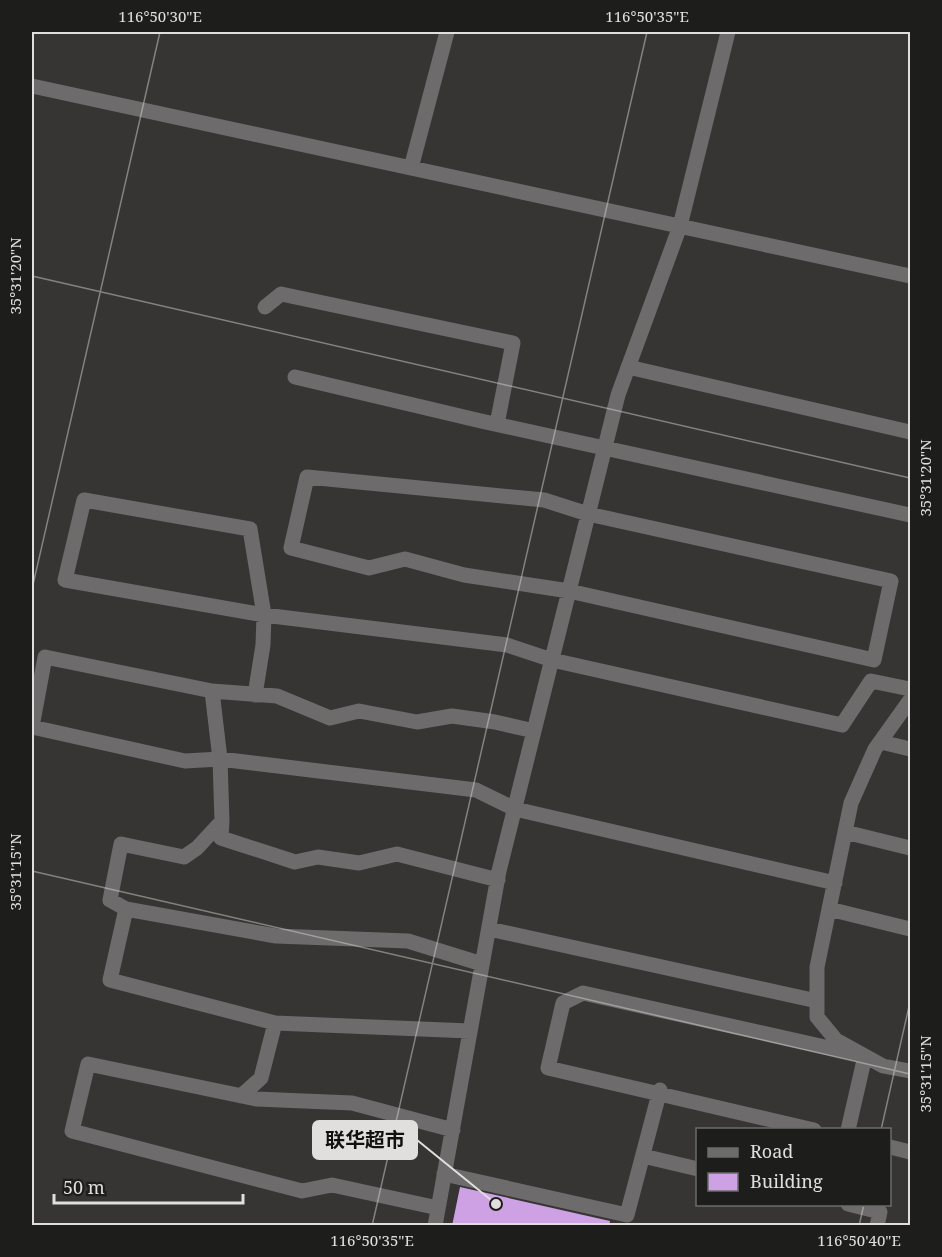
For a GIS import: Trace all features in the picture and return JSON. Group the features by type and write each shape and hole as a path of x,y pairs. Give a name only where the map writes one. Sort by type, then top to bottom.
{"street":[{"path":"411,168 447,32"},
{"path":"435,1226 498,880 515,808 618,395 680,226 728,32"},
{"path":"32,86 910,276"},
{"path":"265,307 281,294 513,343 497,424"},
{"path":"628,367 910,432"},
{"path":"295,377 910,515"},
{"path":"255,695 263,645 264,615 250,529 84,500 65,580 264,615 507,645 552,660 842,725 871,681 891,581 588,514 544,500 307,477 291,548 369,568 405,559 464,575 569,591 874,660"},
{"path":"534,731 495,722 452,716 417,722 359,711 330,718 277,696 212,691 45,657 32,727 185,761 220,759 476,790 515,808 835,883"},
{"path":"871,681 910,689"},
{"path":"212,691 220,759 221,838 295,862 318,856 359,863 397,854 498,880"},
{"path":"910,700 875,749 851,803 818,967 817,1001 818,1017 836,1040 883,1065 910,1071"},
{"path":"881,742 910,748"},
{"path":"222,821 197,848 184,857 121,844 110,900 126,909 276,936 408,941 482,964"},
{"path":"845,832 910,848"},
{"path":"126,909 110,980 275,1023 470,1031"},
{"path":"829,909 910,929"},
{"path":"489,929 817,1001"},
{"path":"806,1128 548,1068 563,1002 583,993 865,1056"},
{"path":"241,1096 261,1078 275,1023"},
{"path":"848,1128 865,1056"},
{"path":"438,1208 332,1185 302,1191 72,1131 88,1064 256,1099 352,1103 453,1130"},
{"path":"444,1174 626,1220 659,1092"},
{"path":"891,1147 910,1152"},
{"path":"643,1156 696,1169"},
{"path":"854,1206 879,1214"}],"building":[{"path":"460,1187 610,1221 609,1226 452,1226"}],"place":[{"name":"联华超市","path":"496,1204"}]}
